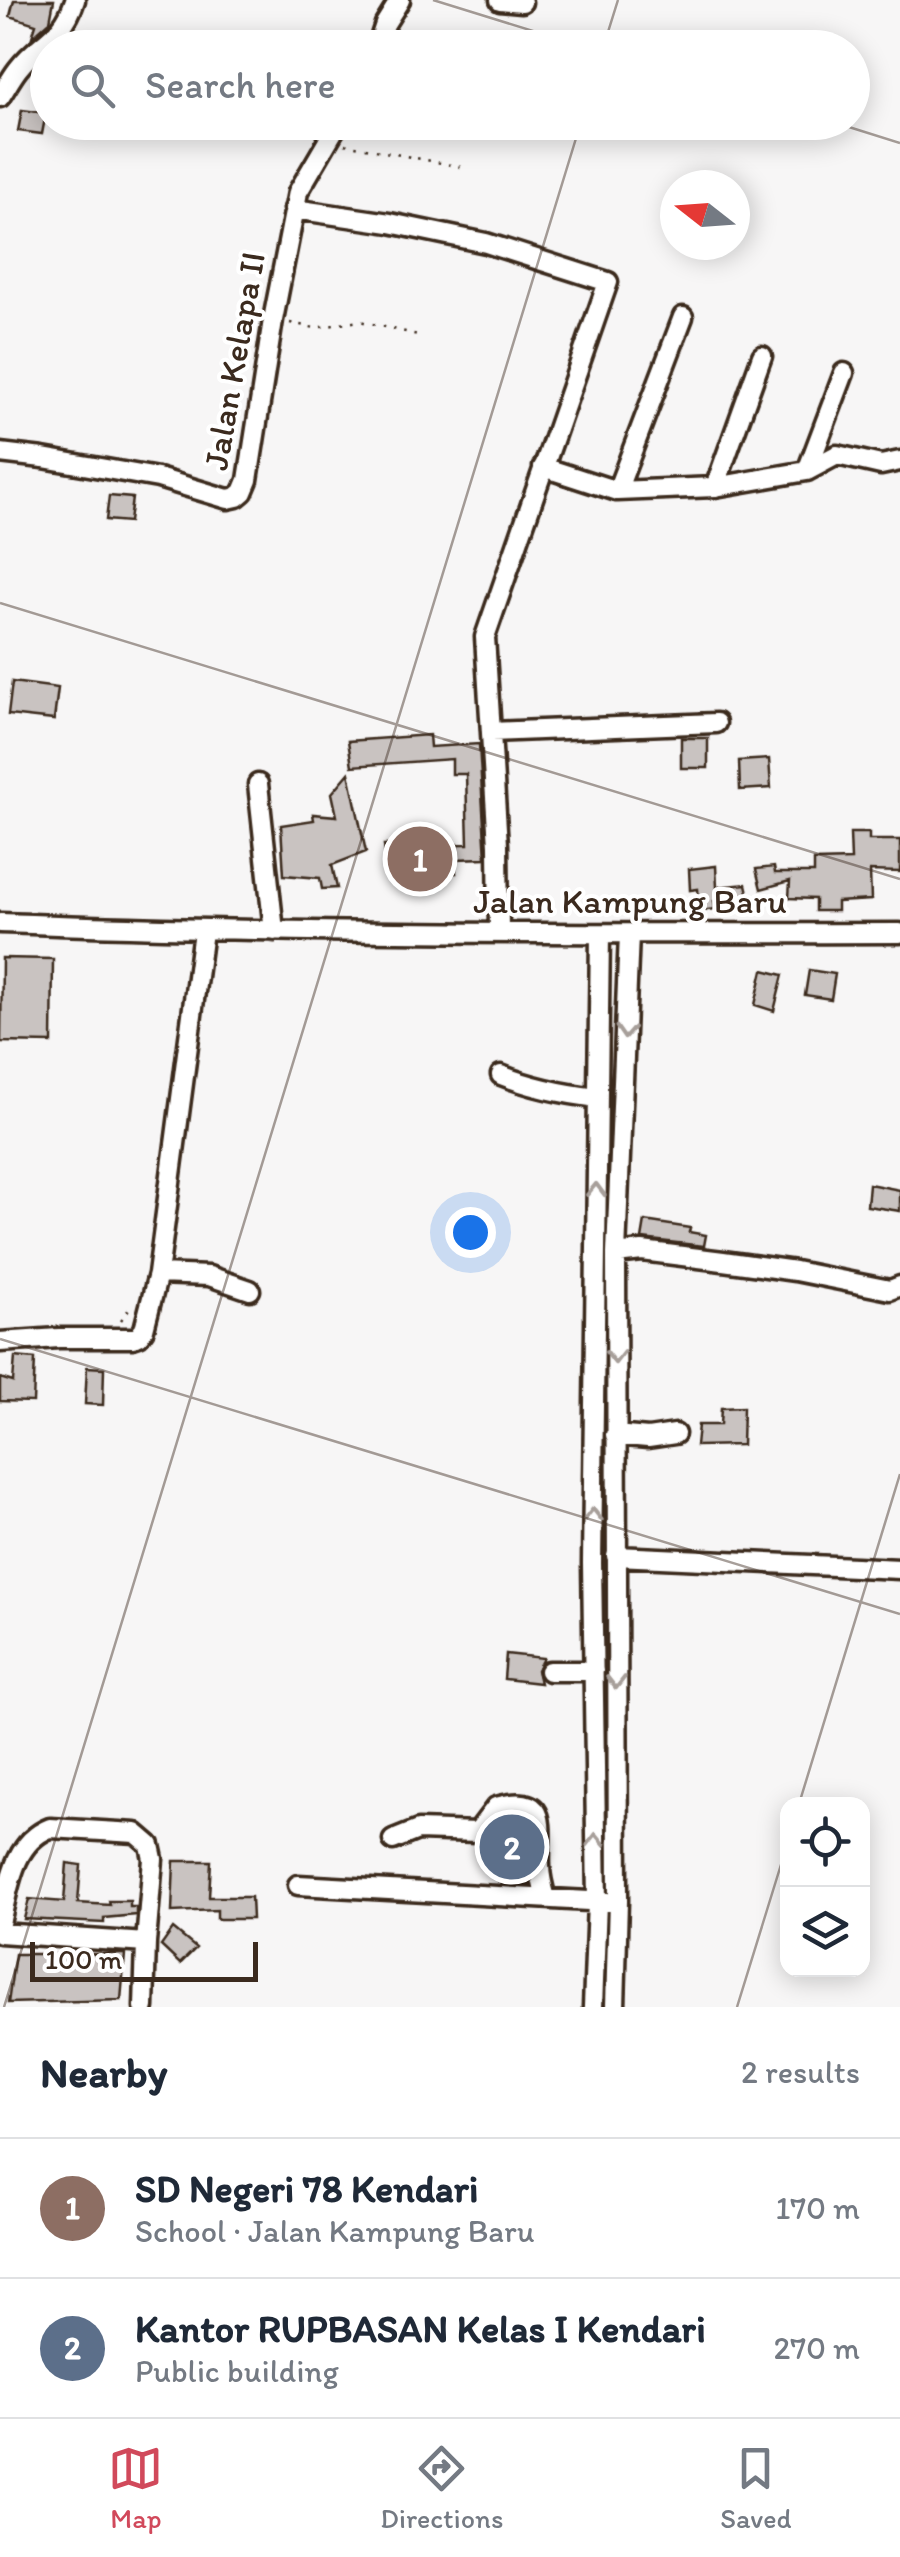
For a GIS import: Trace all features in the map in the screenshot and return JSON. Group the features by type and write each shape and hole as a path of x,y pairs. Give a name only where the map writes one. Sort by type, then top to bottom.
{"street":[{"path":"61,30 75,0"},
{"path":"383,30 400,0"},
{"path":"500,0 522,2"},
{"path":"0,97 30,58"},
{"name":"Jalan Kelapa II","path":"0,453 118,470 221,498 237,498 248,480 294,209 302,182 328,141"},
{"path":"294,209 390,223 486,244 608,282 485,637 498,845 499,933"},
{"path":"617,491 683,316"},
{"path":"714,487 762,356"},
{"path":"807,471 844,373"},
{"path":"543,467 617,491 714,487 807,471 837,455 881,465 900,461"},
{"path":"491,732 716,723"},
{"path":"258,784 274,931"},
{"name":"Jalan Kampung Baru","path":"0,923 204,931 900,934"},
{"path":"0,1342 138,1336 144,1329 155,1284 204,931"},
{"path":"593,2007 597,1902 594,1270 600,934"},
{"path":"615,2007 616,1254 629,934"},
{"path":"502,1075 562,1094 598,1098"},
{"path":"616,1254 675,1255 795,1271 890,1290 900,1286"},
{"path":"155,1284 209,1276 250,1290"},
{"path":"615,1434 648,1438 675,1434"},
{"path":"616,1556 900,1569"},
{"path":"550,1672 594,1671"},
{"path":"393,1840 418,1830 477,1832 496,1807 525,1804 542,1819 540,1863 546,1898"},
{"path":"0,1924 16,1862 24,1846 38,1832 50,1828 136,1833 150,1845 154,1859 144,2007"},
{"path":"298,1885 618,1901"},
{"path":"0,1933 146,1943"}],"path":[{"path":"328,141 460,168"},
{"path":"274,320 315,328 360,321 422,336"},
{"path":"108,1337 132,1305 155,1284"}],"building":[{"path":"14,0 54,0 50,21 40,30 34,30 36,24 10,16"},
{"path":"22,110 30,111 30,132 18,131"},
{"path":"109,496 132,498 129,522 106,520"},
{"path":"12,682 58,688 54,720 8,715"},
{"path":"429,735 430,747 479,744 486,858 455,859 456,873 387,874 384,845 468,844 466,774 452,774 452,759 352,766 348,741"},
{"path":"681,738 708,738 708,768 681,768"},
{"path":"769,759 771,788 740,790 739,761"},
{"path":"349,773 366,852 332,865 337,888 322,889 320,878 284,875 281,825 314,820 313,814 337,816 332,793"},
{"path":"850,833 869,833 869,840 900,840 900,872 870,871 871,900 837,902 837,911 815,911 815,899 789,898 790,881 761,889 756,869 774,867 775,873 814,873 814,861 851,860"},
{"path":"716,866 717,887 746,884 749,897 714,901 715,909 700,911 698,889 690,890 689,869"},
{"path":"2,958 53,959 52,1043 1,1042"},
{"path":"763,970 783,975 774,1011 755,1005"},
{"path":"809,970 835,974 831,999 805,995"},
{"path":"869,1184 900,1190 900,1211 867,1206"},
{"path":"645,1221 690,1228 689,1232 706,1235 704,1246 642,1239"},
{"path":"15,1357 35,1359 33,1402 0,1401 0,1378 13,1382"},
{"path":"87,1367 104,1368 103,1405 85,1404"},
{"path":"743,1407 742,1445 696,1446 698,1425 720,1425 721,1408"},
{"path":"506,1654 543,1658 537,1670 540,1683 504,1679"},
{"path":"502,1819 527,1821 530,1885 514,1884 494,1875 494,1831"},
{"path":"174,1861 211,1861 209,1897 251,1897 252,1919 217,1919 217,1910 172,1912"},
{"path":"67,1863 81,1865 78,1903 110,1905 109,1901 130,1901 130,1907 136,1907 136,1915 104,1918 104,1923 24,1919 29,1899 64,1902"},
{"path":"173,1929 196,1948 180,1964 161,1946"},
{"path":"15,1954 125,1954 121,2000 8,2003"}],"place":[{"name":"SD Negeri 78 Kendari","path":"420,859"},
{"name":"Kantor RUPBASAN Kelas I Kendari","path":"512,1847"}]}
